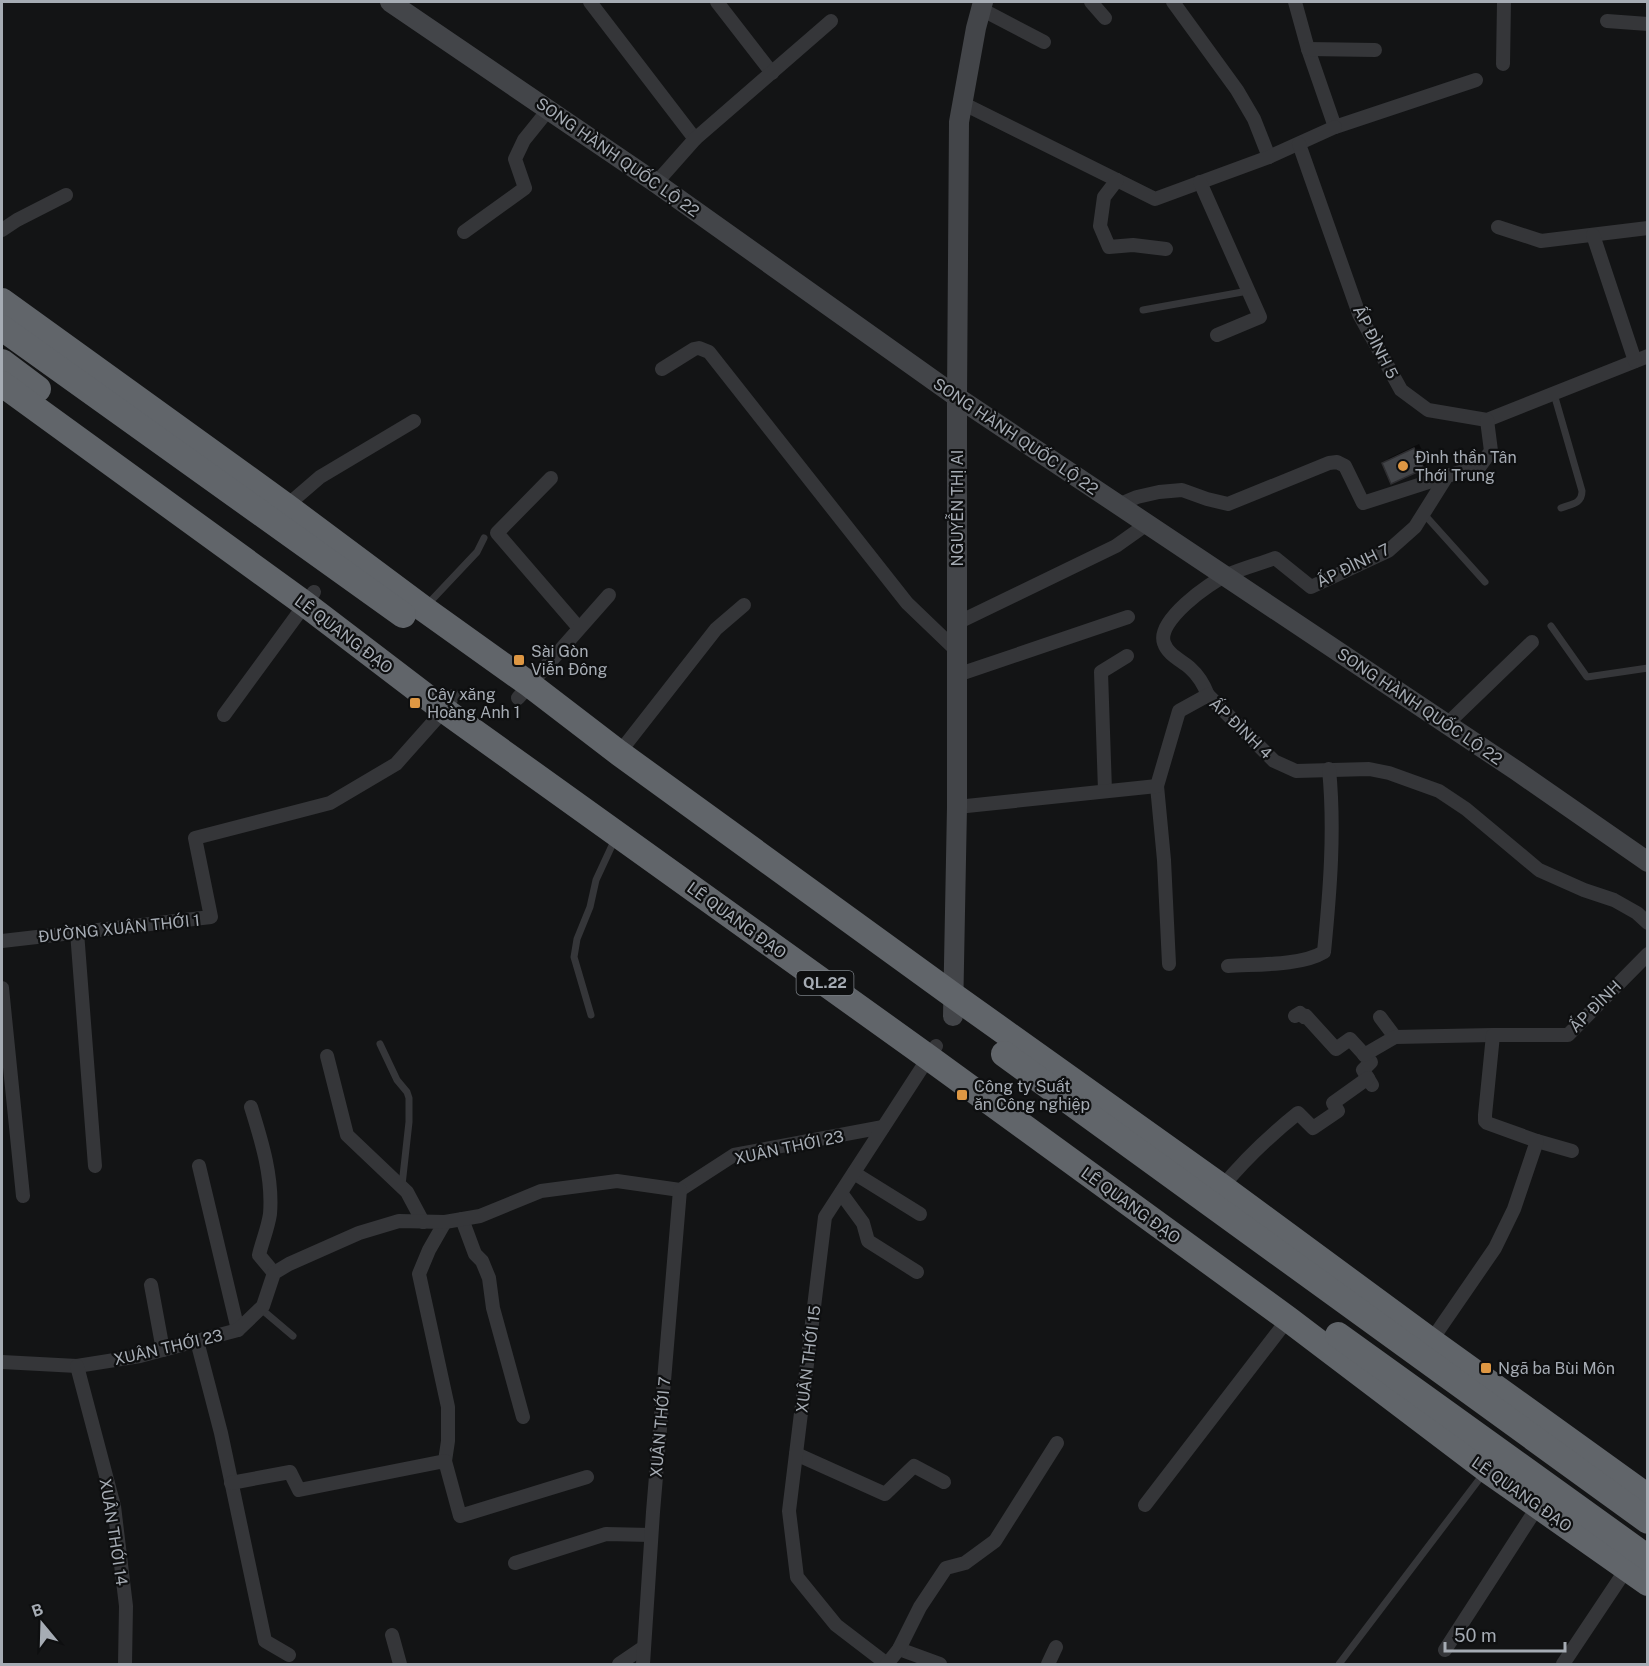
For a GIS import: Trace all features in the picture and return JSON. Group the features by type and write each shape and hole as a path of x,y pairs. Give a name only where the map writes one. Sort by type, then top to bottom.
{"highway":[{"name":"QL.22","path":"2,301 279,513 953,1006 1647,1521"},
{"name":"QL.22","path":"2,328 423,609 523,691 619,753 953,1006 1222,1187 1647,1497"},
{"name":"LÊ QUANG ĐẠO","path":"2,362 618,834 932,1052 1487,1470 1538,1506 1637,1563"},
{"name":"LÊ QUANG ĐẠO","path":"2,384 309,598"},
{"name":"LÊ QUANG ĐẠO","path":"448,703 1637,1563 1647,1583"}],"street":[{"name":"SONG HÀNH QUỐC LỘ 22","path":"390,2 656,183 957,397 1447,724 1647,862"},
{"path":"590,2 695,139"},
{"path":"717,2 772,73"},
{"path":"1091,2 1105,18"},
{"path":"1173,2 1237,90 1254,119 1269,158"},
{"path":"1295,2 1308,49 1335,127"},
{"path":"1503,64 1504,2"},
{"path":"982,5 1044,42"},
{"name":"NGUYỄN THỊ AI","path":"953,1006 957,807 959,122 982,5"},
{"path":"656,183 695,139 831,21"},
{"path":"1606,21 1647,24"},
{"path":"1308,49 1375,50"},
{"path":"963,103 1155,199 1269,158 1335,127 1476,80"},
{"path":"464,232 525,188 515,159 524,140 549,109"},
{"name":"ẤP ĐÌNH 5","path":"1299,144 1359,314 1401,390 1428,410 1487,420"},
{"path":"1117,180 1104,197 1100,226 1109,247 1133,246 1166,249"},
{"path":"1200,182 1260,316 1217,335"},
{"path":"2,230 66,195"},
{"path":"1498,227 1541,241 1647,228"},
{"path":"1118,505 1137,496 1182,490 1228,504 1329,463 1337,462 1345,466 1363,503 1480,466 1491,452 1487,420 1641,359 1593,235"},
{"path":"662,369 694,349 699,348 709,352 907,603 957,651"},
{"path":"279,513 320,477 414,421"},
{"name":"ẤP ĐÌNH 7","path":"1225,576 1275,558 1311,587 1388,551 1414,527 1447,476"},
{"path":"551,478 497,533 579,628"},
{"path":"957,623 1116,546 1147,524"},
{"path":"1208,695 1190,668 1179,662 1169,651 1163,642 1163,631 1178,610 1225,576"},
{"path":"523,691 609,595"},
{"path":"224,715 309,598"},
{"path":"619,753 716,629 744,605"},
{"path":"957,675 1128,617"},
{"path":"1447,724 1532,642"},
{"path":"1105,791 1101,672 1127,656"},
{"name":"ẤP ĐÌNH 4","path":"1157,786 1179,711 1208,695 1275,761 1296,771 1368,769 1389,772 1439,791 1467,809 1539,870 1584,890 1614,900 1637,913 1647,923"},
{"name":"ĐƯỜNG XUÂN THỚI 1","path":"2,941 212,918 195,838 330,803 396,764 448,703"},
{"path":"1228,966 1315,958 1324,952 1330,901 1331,794 1329,770"},
{"path":"957,807 1157,786 1164,860 1169,964"},
{"path":"77,932 95,1166"},
{"name":"ẤP ĐÌNH","path":"1395,1037 1568,1035 1647,954"},
{"path":"2,988 23,1196"},
{"path":"1222,1187 1243,1161 1298,1113 1312,1128 1338,1111 1334,1103 1370,1082 1363,1070 1371,1062 1350,1039 1336,1049 1306,1016 1300,1013 1295,1016"},
{"path":"1364,1055 1395,1037 1380,1017"},
{"path":"1493,1035 1485,1121 1537,1141 1572,1150"},
{"name":"XUÂN THỚI 15","path":"887,1664 836,1625 797,1577 789,1511 825,1217 932,1052"},
{"path":"327,1056 347,1136 406,1192 423,1222"},
{"path":"251,1107 262,1142 270,1187 270,1216 259,1256 274,1273 359,1233 399,1221 445,1222 480,1216 541,1191 617,1181 680,1190"},
{"name":"XUÂN THỚI 23","path":"680,1190 734,1155 883,1127"},
{"path":"1431,1341 1495,1248 1514,1209 1537,1141"},
{"path":"199,1166 238,1330"},
{"path":"854,1173 920,1214"},
{"name":"XUÂN THỚI 7","path":"643,1665 651,1534 680,1190"},
{"path":"841,1193 863,1223 868,1241 917,1272"},
{"path":"462,1219 475,1254 482,1261 489,1278 493,1308 523,1417"},
{"path":"445,1222 419,1274 448,1407 448,1441 445,1461 460,1516 587,1477"},
{"name":"XUÂN THỚI 23","path":"2,1362 77,1366 140,1356 238,1330 263,1305 274,1273"},
{"path":"151,1285 163,1350"},
{"path":"1145,1505 1288,1319"},
{"path":"197,1341 221,1433 265,1641 289,1655"},
{"name":"XUÂN THỚI 14","path":"77,1366 114,1506 126,1606 125,1665"},
{"path":"887,1664 899,1649 920,1606 946,1568 965,1563 995,1541 1057,1443"},
{"path":"796,1454 885,1494 914,1466 944,1482"},
{"path":"231,1483 290,1472 299,1490 445,1461"},
{"path":"1445,1650 1538,1506"},
{"path":"515,1563 606,1534 651,1534"},
{"path":"1563,1665 1637,1563"},
{"path":"392,1635 400,1665"},
{"path":"619,1665 644,1647"},
{"path":"1048,1665 1056,1647"},
{"path":"899,1649 940,1665"}],"lane":[{"path":"1143,310 1248,291"},
{"path":"1554,394 1582,491 1579,502 1561,508"},
{"path":"1423,513 1485,582"},
{"path":"423,609 477,552 484,538"},
{"path":"1551,626 1587,677 1647,668"},
{"path":"591,1015 574,957 577,939 590,907 596,880 618,834"},
{"path":"380,1044 397,1080 409,1098 409,1122 402,1188"},
{"path":"260,1308 293,1335"},
{"path":"1339,1665 1487,1470"}],"building":[{"name":"Đình thần Tân Thới Trung","path":"1414,448 1424,469 1391,484 1382,463"}],"place":[{"name":"Đình thần Tân Thới Trung","path":"1403,466"},
{"name":"Sài Gòn Viễn Đông","path":"519,660"},
{"name":"Cây xăng Hoàng Anh 1","path":"415,703"},
{"name":"Công ty Suất ăn Công nghiệp","path":"962,1095"},
{"name":"Ngã ba Bùi Môn","path":"1486,1368"}]}
